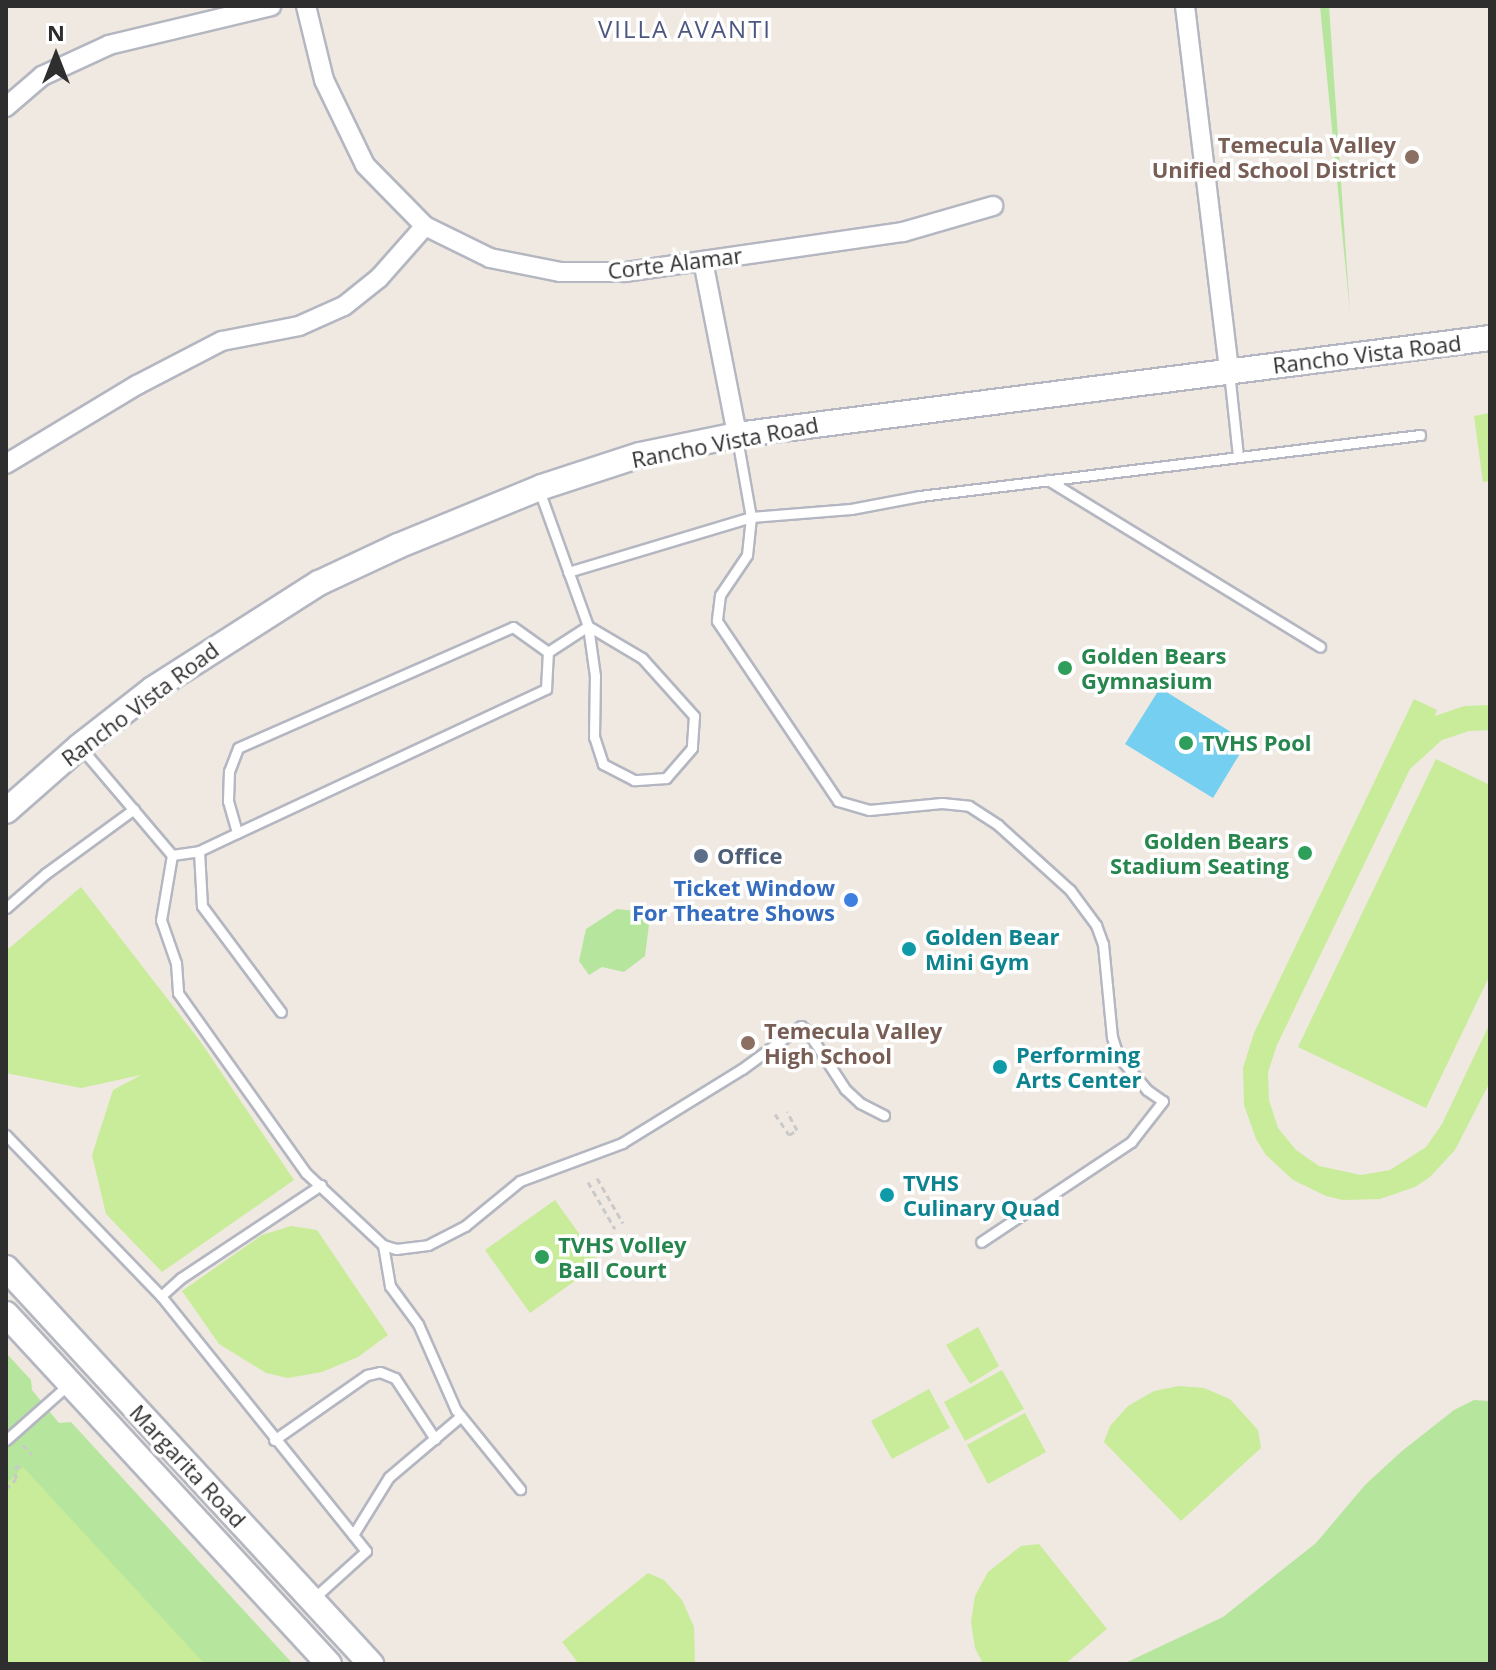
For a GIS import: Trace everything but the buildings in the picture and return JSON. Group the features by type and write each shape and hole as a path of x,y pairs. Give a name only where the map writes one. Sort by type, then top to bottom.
{"main road":[{"name":"Rancho Vista Road","path":"6,811 80,746 153,689 319,583 398,546 538,489 640,455 737,435 1490,338"},
{"name":"Margarita Road","path":"6,1268 371,1664"},
{"name":"Margarita Road","path":"6,1314 329,1664"}],"street":[{"path":"6,107 42,76 109,45 271,6"},
{"name":"Corte Alamar","path":"306,6 324,80 365,165 425,226 490,258 560,272 625,272 903,232 993,206"},
{"path":"1185,6 1229,372"},
{"path":"6,464 137,385 222,341 299,326 344,306 379,278 425,226"},
{"path":"703,261 737,435"}],"lane":[{"path":"1229,372 1238,456"},
{"path":"737,435 751,517 747,555 720,595 717,621 726,636 838,801 869,810 952,803 980,812 1059,878 1090,917 1100,936 1118,1056 1147,1090 1163,1101 1131,1142 981,1242"},
{"path":"568,572 751,517 851,509 1048,480 1420,435"},
{"path":"1048,480 1320,647"},
{"path":"538,489 588,626 595,676 594,737 603,764 634,780 666,778 692,748 694,716 642,658 588,626"},
{"path":"548,652 588,626"},
{"path":"237,833 228,801 229,771 238,748 513,627 548,652"},
{"path":"172,855 199,851 546,689 548,652"},
{"path":"80,746 172,855 161,920 176,963 178,993 306,1173 383,1245 396,1249 428,1245 452,1232 520,1181 622,1143 742,1069 801,1026 845,1089 860,1103 884,1115"},
{"path":"6,908 45,874 134,809"},
{"path":"199,851 202,906 281,1012"},
{"path":"6,1135 161,1296 366,1551 312,1600"},
{"path":"161,1296 181,1278 321,1185"},
{"path":"383,1245 390,1286 418,1324 461,1416 520,1489"},
{"path":"274,1440 367,1375 380,1372 395,1378 435,1439"},
{"path":"6,1440 70,1383"},
{"path":"353,1535 389,1477 461,1416"}],"path":[{"path":"775,1114 789,1135 797,1130 787,1111"},
{"path":"597,1178 623,1223"},
{"path":"588,1182 615,1229"},
{"path":"6,1489 16,1479 15,1469 21,1463"}],"green space":[{"path":"1320,6 1329,6 1350,313"},
{"path":"1490,413 1490,481 1483,482 1474,416"},
{"path":"1414,699 1437,710 1435,716 1464,706 1490,705 1490,730 1469,731 1442,740 1410,769 1277,1045 1268,1072 1269,1100 1278,1128 1296,1150 1319,1166 1361,1175 1390,1170 1426,1147 1442,1124 1490,1023 1490,1082 1455,1150 1430,1177 1415,1187 1380,1199 1343,1200 1326,1196 1293,1180 1266,1155 1256,1139 1244,1105 1243,1068 1254,1033"},
{"path":"1436,759 1490,785 1490,975 1426,1108 1298,1047"},
{"path":"81,887 200,1041 294,1180 162,1272 106,1214 92,1155 113,1090 141,1075 81,1088 6,1073 6,951"},
{"path":"617,909 636,911 649,925 645,956 624,972 602,967 589,975 579,961 586,929"},
{"name":"TVHS Volley Ball Court","path":"555,1200 600,1263 530,1313 485,1250"},
{"path":"291,1226 317,1230 388,1335 358,1357 322,1372 288,1378 266,1373 219,1344 182,1291 262,1235"},
{"path":"978,1327 999,1366 970,1384 946,1345"},
{"path":"6,1353 31,1380 32,1390 59,1423 71,1422 293,1664 6,1664"},
{"path":"1002,1370 1024,1409 965,1441 944,1402"},
{"path":"1179,1386 1204,1388 1230,1399 1258,1430 1261,1448 1181,1521 1104,1442 1110,1426 1128,1406 1154,1391"},
{"path":"929,1389 950,1428 892,1459 871,1421"},
{"path":"1474,1400 1490,1401 1490,1664 1123,1664 1223,1617 1316,1543 1365,1485 1402,1451 1454,1410"},
{"path":"1025,1413 1046,1452 988,1484 967,1445"},
{"path":"23,1467 202,1664 6,1664 6,1484"},
{"path":"1039,1544 1107,1629 1065,1664 983,1664 975,1648 971,1622 975,1596 988,1572 1021,1546"},
{"path":"648,1573 664,1580 682,1600 694,1627 695,1664 579,1664 562,1642"}],"water":[{"name":"TVHS Pool","path":"1160,688 1247,742 1213,798 1125,744"}],"place":[{"name":"Temecula Valley Unified School District","path":"1412,157"},
{"name":"Golden Bears Gymnasium","path":"1065,668"},
{"name":"TVHS Pool","path":"1186,743"},
{"name":"Golden Bears Stadium Seating","path":"1305,853"},
{"name":"Office","path":"701,856"},
{"name":"Ticket Window For Theatre Shows","path":"851,900"},
{"name":"Golden Bear Mini Gym","path":"909,949"},
{"name":"Temecula Valley High School","path":"748,1043"},
{"name":"Performing Arts Center","path":"1000,1067"},
{"name":"TVHS Culinary Quad","path":"887,1195"},
{"name":"TVHS Volley Ball Court","path":"542,1257"}],"district":[{"name":"VILLA AVANTI","path":"685,29"}]}
